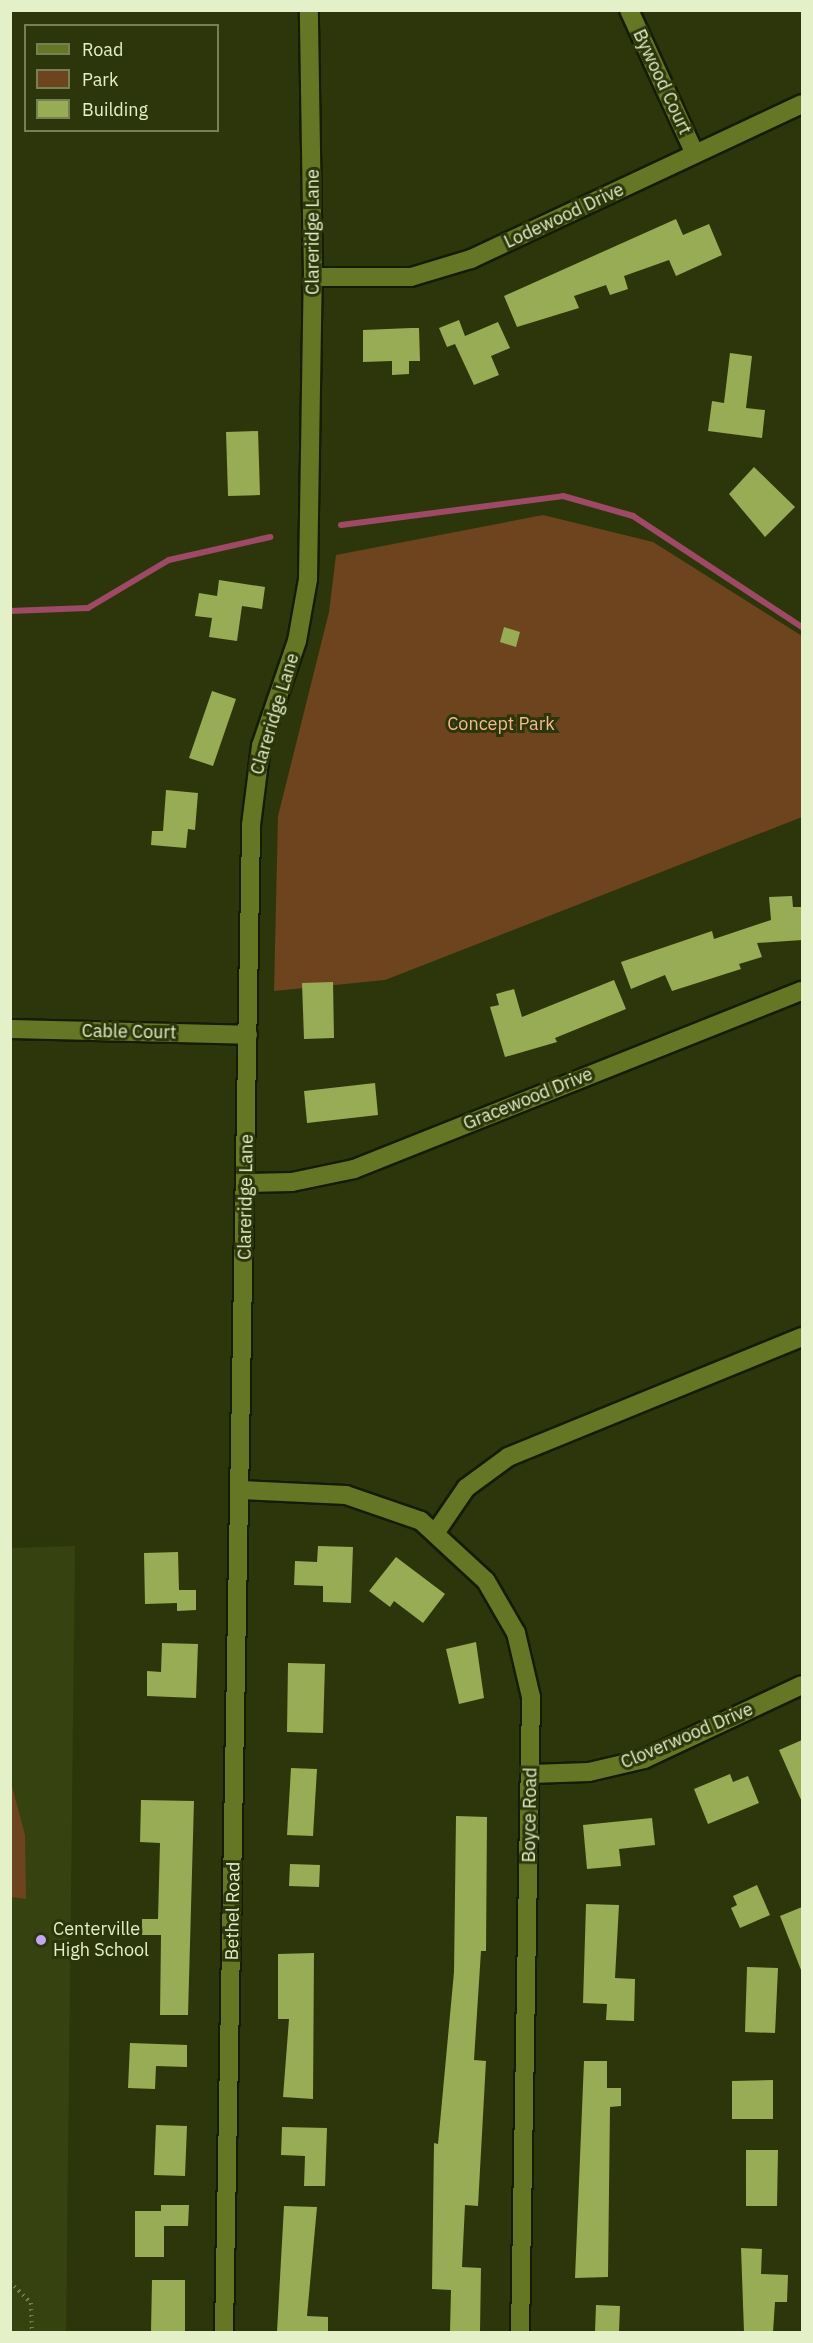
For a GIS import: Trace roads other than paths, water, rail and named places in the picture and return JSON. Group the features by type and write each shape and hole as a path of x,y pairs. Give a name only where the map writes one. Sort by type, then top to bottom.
{"street":[{"name":"Clareridge Lane","path":"241,1490 248,1183 248,1035 255,781 297,641 308,579 313,277 309,10"},
{"name":"Bywood Court","path":"628,10 695,154"},
{"name":"Lodewood Drive","path":"313,277 380,279 441,270 802,104"},
{"name":"Gracewood Drive","path":"248,1183 291,1182 354,1168 802,991"},
{"name":"Cable Court","path":"10,1029 248,1035"},
{"path":"436,1532 466,1488 508,1457 802,1337"},
{"name":"Boyce Road","path":"241,1490 346,1495 399,1510 436,1532 486,1581 516,1633 531,1697 520,2332"},
{"name":"Bethel Road","path":"224,2332 241,1490"},
{"name":"Cloverwood Drive","path":"531,1774 589,1772 644,1759 802,1685"}],"waterway":[{"path":"341,525 563,496 633,516 802,627"},
{"path":"10,611 88,608 169,560 270,537"}],"place":[{"name":"Centerville High School","path":"41,1940"}],"park label":[{"name":"Concept Park","path":"501,724"}]}
